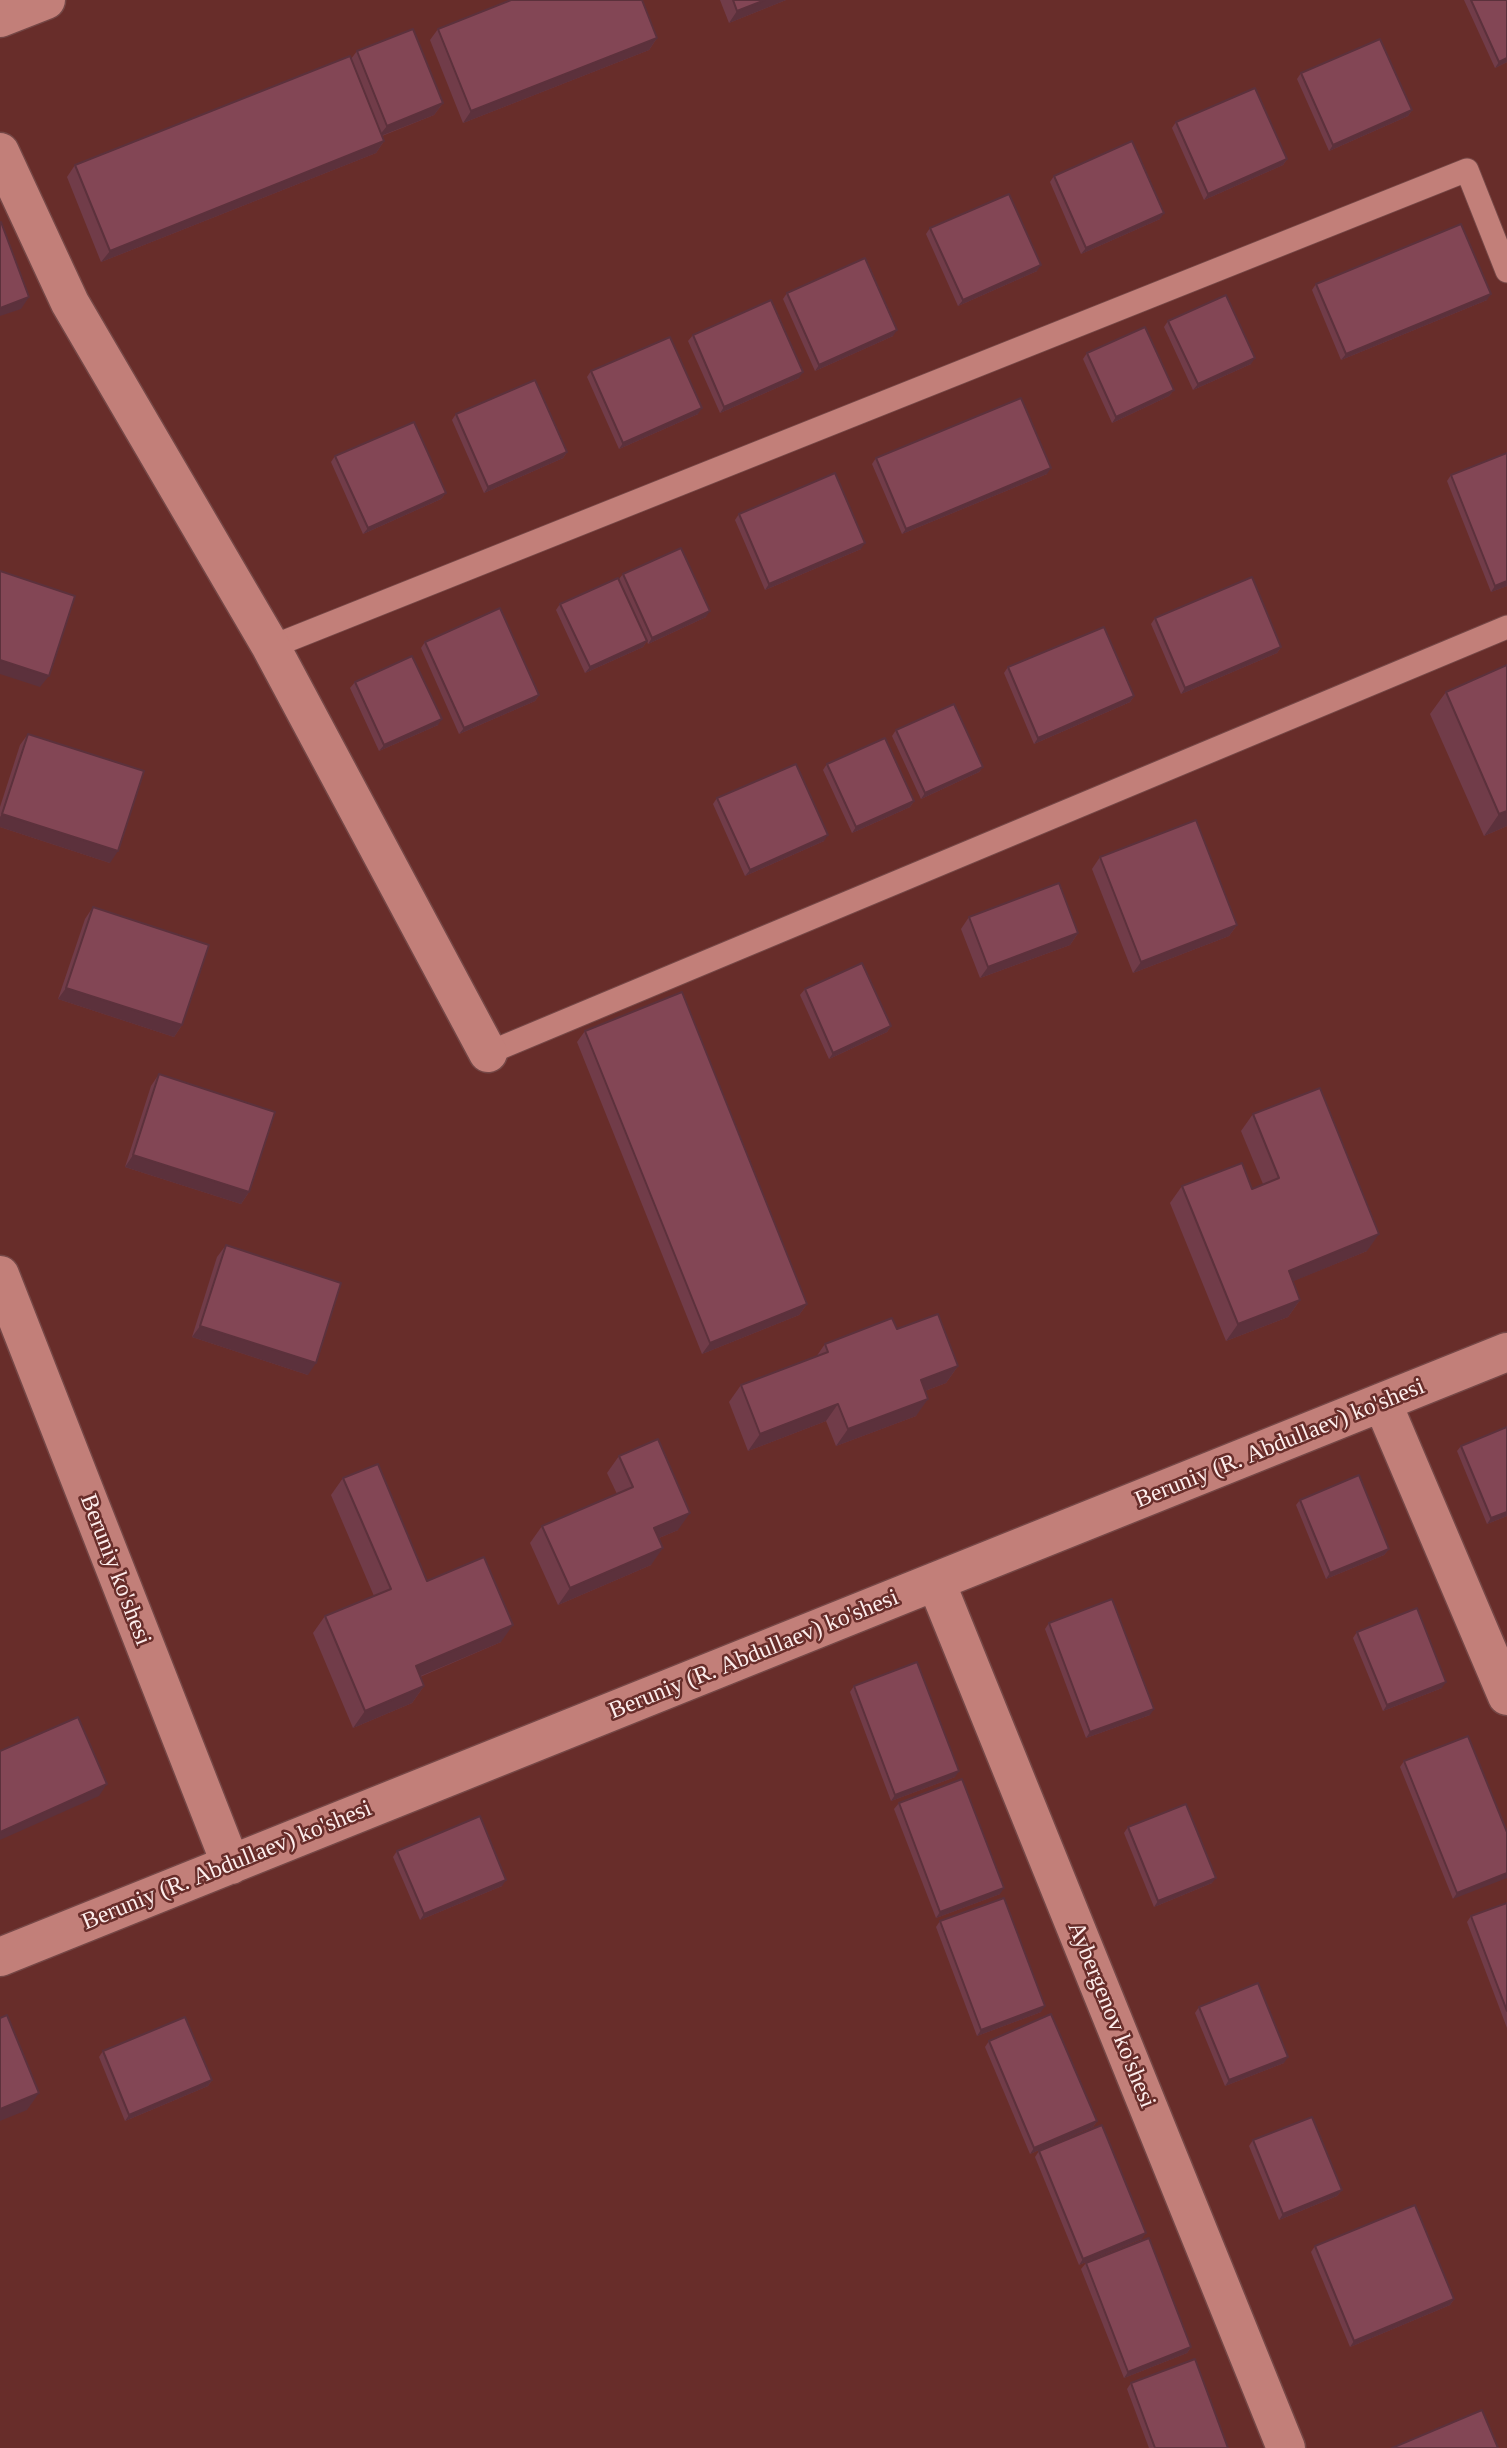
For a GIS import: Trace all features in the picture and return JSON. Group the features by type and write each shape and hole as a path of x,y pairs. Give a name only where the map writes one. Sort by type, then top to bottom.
{"street":[{"path":"0,18 46,0"},
{"path":"0,152 70,303 271,647 488,1053"},
{"name":"Beruniy ko'shesi","path":"0,1275 231,1865"},
{"name":"Beruniy (R. Abdullaev) ko'shesi","path":"0,1957 1507,1352"},
{"path":"1382,1402 1507,1696"},
{"name":"Aybergenov ko'shesi","path":"936,1582 1286,2448"}],"lane":[{"path":"271,647 1467,170 1507,271"},
{"path":"488,1053 1507,626"}],"building":[{"path":"511,0 642,0 657,38 471,111 438,29"},
{"path":"733,0 765,0 737,11"},
{"path":"1471,0 1507,0 1507,58 1499,62"},
{"path":"413,29 443,103 387,126 357,51"},
{"path":"1380,39 1412,110 1333,145 1301,73"},
{"path":"350,56 384,141 110,251 75,165"},
{"path":"1255,88 1287,159 1208,194 1176,122"},
{"path":"1132,141 1164,213 1086,248 1054,176"},
{"path":"1009,194 1041,265 963,300 930,228"},
{"path":"0,223 29,297 0,308"},
{"path":"1461,224 1491,294 1346,354 1316,284"},
{"path":"865,258 897,330 819,365 787,293"},
{"path":"1226,295 1255,358 1198,384 1168,321"},
{"path":"771,300 803,372 724,407 693,335"},
{"path":"1145,327 1174,390 1116,417 1087,353"},
{"path":"670,337 702,408 623,443 591,371"},
{"path":"535,380 567,452 488,487 456,414"},
{"path":"1021,398 1051,468 906,529 876,458"},
{"path":"414,422 446,493 368,528 335,456"},
{"path":"1507,453 1507,581 1495,586 1451,475"},
{"path":"835,473 865,543 769,584 739,514"},
{"path":"681,548 710,611 652,638 623,574"},
{"path":"0,571 75,596 49,676 0,660"},
{"path":"1252,577 1281,647 1185,688 1155,618"},
{"path":"618,578 647,641 590,667 560,604"},
{"path":"500,608 539,695 464,728 425,642"},
{"path":"1104,627 1134,696 1038,738 1008,667"},
{"path":"412,656 442,719 384,745 355,682"},
{"path":"1507,665 1507,811 1499,814 1446,692"},
{"path":"954,704 983,767 925,793 896,730"},
{"path":"28,734 144,771 118,851 2,814"},
{"path":"885,738 914,801 856,827 827,764"},
{"path":"796,764 828,835 750,870 717,798"},
{"path":"1196,820 1237,925 1141,962 1100,857"},
{"path":"1059,883 1078,933 988,967 969,917"},
{"path":"93,907 209,945 182,1025 66,988"},
{"path":"862,963 891,1026 833,1053 805,989"},
{"path":"682,992 807,1304 710,1343 585,1031"},
{"path":"159,1074 275,1112 249,1192 133,1155"},
{"path":"1320,1088 1379,1234 1289,1271 1300,1300 1238,1324 1182,1186 1242,1163 1252,1189 1279,1178 1253,1114"},
{"path":"226,1245 341,1283 316,1363 200,1326"},
{"path":"938,1314 958,1366 921,1380 928,1399 848,1429 838,1404 760,1434 741,1385 828,1352 825,1344 892,1318 897,1329"},
{"path":"1507,1427 1507,1512 1491,1518 1461,1446"},
{"path":"658,1439 690,1513 654,1528 663,1548 570,1588 542,1526 633,1487 619,1456"},
{"path":"378,1464 427,1581 484,1557 513,1625 416,1666 424,1686 365,1711 325,1616 391,1589 343,1478"},
{"path":"1359,1475 1389,1549 1330,1573 1300,1500"},
{"path":"1112,1599 1154,1709 1090,1732 1049,1623"},
{"path":"1417,1608 1446,1682 1387,1705 1357,1632"},
{"path":"917,1662 959,1771 895,1795 854,1686"},
{"path":"78,1717 107,1784 0,1832 0,1751"},
{"path":"1468,1736 1507,1832 1507,1873 1457,1893 1404,1761"},
{"path":"962,1779 1004,1888 940,1912 899,1803"},
{"path":"1186,1804 1216,1878 1158,1901 1128,1827"},
{"path":"480,1816 506,1880 424,1914 397,1851"},
{"path":"1004,1898 1045,2006 981,2030 940,1921"},
{"path":"1507,1903 1507,2011 1471,1916"},
{"path":"1258,1983 1288,2057 1229,2080 1199,2007"},
{"path":"1051,2014 1097,2121 1034,2148 989,2041"},
{"path":"7,2015 39,2093 0,2109 0,2018"},
{"path":"185,2017 212,2080 129,2115 103,2051"},
{"path":"1312,2117 1342,2190 1283,2214 1253,2140"},
{"path":"1102,2125 1146,2233 1083,2259 1039,2151"},
{"path":"1415,2205 1454,2299 1354,2341 1315,2246"},
{"path":"1149,2238 1191,2347 1128,2372 1086,2263"},
{"path":"1195,2359 1228,2448 1155,2448 1131,2383"},
{"path":"1482,2410 1498,2448 1392,2448"}]}
